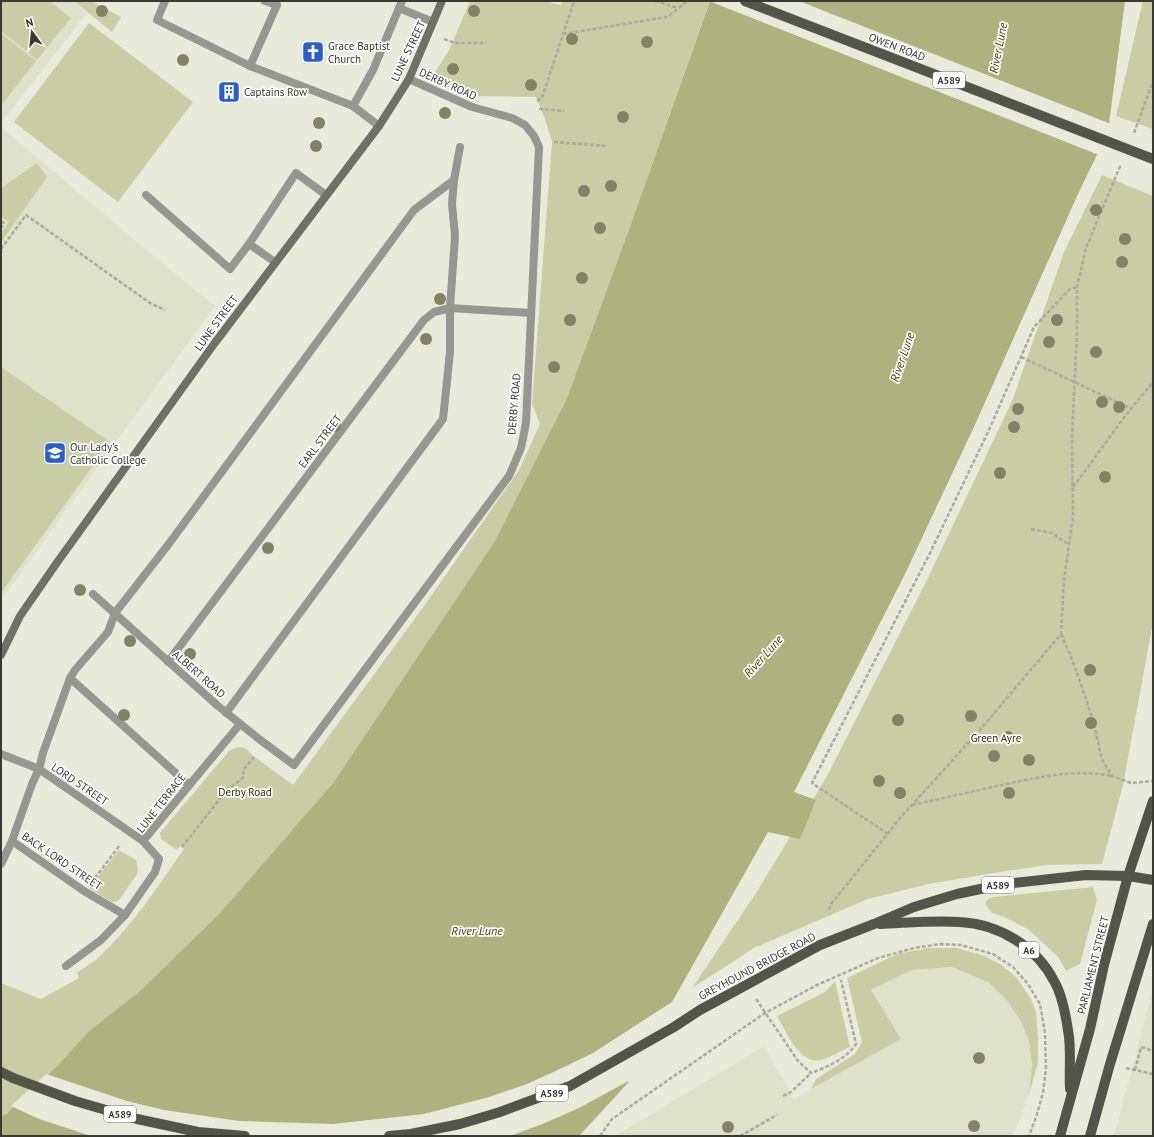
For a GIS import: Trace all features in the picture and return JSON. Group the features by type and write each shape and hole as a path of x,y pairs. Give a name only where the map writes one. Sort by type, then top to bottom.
{"main road":[{"name":"OWEN ROAD","path":"745,1 1153,159"},
{"name":"PARLIAMENT STREET","path":"1060,1136 1090,1029 1104,965 1128,876 1153,801"},
{"name":"GREYHOUND BRIDGE ROAD","path":"389,1136 411,1134 460,1124 500,1112 570,1086 700,1010 820,945 914,907 957,894 1004,884 1086,876 1128,876 1153,880"},
{"name":"A6","path":"874,924 960,922 983,925 1004,932 1023,945 1040,960 1055,981 1063,1008 1069,1037 1070,1101"},
{"path":"1090,1136 1110,1064 1153,924"},
{"name":"A589","path":"1,1072 75,1101 137,1119 198,1132 245,1136"}],"street":[{"path":"165,1 157,20 250,66 353,106 379,126"},
{"path":"250,66 277,5 265,1"},
{"name":"LUNE STREET","path":"1,655 20,616 219,338 379,126 409,79 442,1"},
{"path":"353,106 373,70 401,4 433,22"},
{"name":"DERBY ROAD","path":"294,765 509,476 521,448 526,423 539,148 534,136 525,125 512,118 472,107 409,79"},
{"path":"226,713 444,419 450,352 450,308 455,236 452,204 454,180 460,147"},
{"path":"146,195 230,269 249,244 296,173 326,195"},
{"name":"BACK LORD STREET","path":"125,915 84,891 12,841 70,678 75,670 108,632 115,613 168,545 414,210 454,180"},
{"path":"249,244 275,262"},
{"name":"EARL STREET","path":"168,662 424,320 434,312 450,308 531,313"},
{"name":"ALBERT ROAD","path":"93,594 226,713 259,740 294,765"},
{"path":"70,678 189,784"},
{"name":"LUNE TERRACE","path":"66,966 101,940 125,915 155,872 159,859 143,841 240,724"},
{"name":"LORD STREET","path":"1,754 38,769 143,841"},
{"path":"1,864 12,841"}],"path":[{"path":"537,101 542,98 574,1"},
{"path":"655,1 678,8"},
{"path":"563,34 667,17 686,1"},
{"path":"428,33 455,43 487,43"},
{"path":"539,109 564,111"},
{"path":"553,142 607,146"},
{"path":"1,250 26,215 150,303 165,310"},
{"path":"1,221 4,223 1,228"},
{"path":"1086,248 1077,287 1077,331 1072,438 1073,517 1064,580 1061,634 1082,687 1094,724 1102,760 1112,776"},
{"path":"888,834 812,783 930,553 988,432 1034,327 1070,288 1077,287"},
{"path":"1021,357 1130,408"},
{"path":"1073,487 1096,458 1130,408 1153,383"},
{"path":"1031,529 1052,533 1069,545"},
{"path":"829,910 832,903 900,817 979,731 1061,634"},
{"path":"182,848 231,785 239,782 244,776 243,770 254,757"},
{"path":"911,805 1041,777 1072,773 1094,773 1112,776 1132,783 1153,781"},
{"path":"92,881 120,845"},
{"path":"600,1136 612,1119 765,1013 817,985 871,961 914,948 941,944 962,945 993,954 1013,967 1028,984 1040,1004 1045,1033 1046,1068 1043,1093 1029,1136"},
{"path":"783,1096 791,1092 811,1073 827,1067 851,1051 856,1044 841,980"},
{"path":"765,1013 798,1061 811,1073"},
{"path":"1135,1070 1141,1047 1153,1051"},
{"path":"1139,1070 1153,1074"},
{"path":"740,1136 777,1115"}],"shaded area":[{"path":"1,1 74,1 87,13 1,123"},
{"name":"Our Lady's Catholic College","path":"1,127 215,306 1,600"},
{"path":"952,967 988,982 1006,999 1022,1023 1030,1041 1032,1064 1029,1095 1013,1136 615,1136 764,1046 794,1099 900,1039 871,990 912,970"},
{"path":"1153,988 1153,1136 1114,1136 1139,1042"}],"green space":[{"path":"1,1 49,1 71,18 37,60 1,31"},
{"path":"74,1 91,1 121,17 112,32"},
{"name":"Derby Road","path":"470,1 551,1 551,3 561,5 562,1 679,1 685,3 687,1 704,1 709,3 631,224 567,398 495,541 333,783 220,913 140,991 89,1031 58,1065 6,1114 1,1116 1,983 41,999 79,978 77,973 99,957 134,919 184,849 180,846 177,850 161,839 160,833 229,751 239,747 244,748 293,785 424,606 519,470 540,424 532,404 552,142 536,97 474,96 437,79 434,74 449,50"},
{"path":"1143,1 1153,1 1153,129 1116,116"},
{"path":"89,23 193,102 118,202 14,122"},
{"path":"1,33 36,61 3,103 1,102"},
{"path":"37,163 47,177 1,242 1,233 9,222 1,217 1,188"},
{"name":"Green Ayre","path":"1102,175 1153,196 1153,622 1123,785 1102,864 1046,865 929,884 868,899 754,948 692,988 756,893 827,776 925,584 1013,399 1064,252"},
{"path":"1,367 110,442 1,593"},
{"path":"119,850 136,860 138,869 137,874 119,900 112,902 89,888"},
{"path":"1093,887 1097,900 1080,964 1066,971 1059,958 1028,929 1004,917 992,913 985,904 988,899 993,897"},
{"path":"929,948 956,948 982,955 1000,964 1016,977 1031,999 1036,1012 1038,1062 1029,1095 1032,1064 1029,1041 1022,1023 1006,999 988,982 952,967 912,970 871,990 901,1039 811,1089 816,1079 855,1054 862,1042 847,978 897,954"},
{"path":"835,981 850,1047 825,1059 813,1060 806,1057 794,1046 777,1016 825,992"}],"water":[{"name":"River Lune","path":"710,1 1125,1 1108,132 1078,194 973,429 905,574 794,792 816,800 800,839 768,832 627,1084 579,1136 1,1136 1,1116 6,1114 58,1065 89,1031 140,991 220,913 333,783 495,541 567,398 631,224"}],"pier":[{"path":"709,1 799,1 1111,124 1110,133 1099,155"},
{"path":"675,1000 632,1079 579,1108 510,1136 91,1136 39,1119 11,1106 46,1074 127,1101 164,1110 239,1121 333,1124 424,1114 489,1097 527,1084 593,1053"}],"place":[{"name":"Grace Baptist Church","path":"313,52"},
{"name":"Captains Row","path":"229,92"},
{"name":"Our Lady's Catholic College","path":"55,453"}]}
